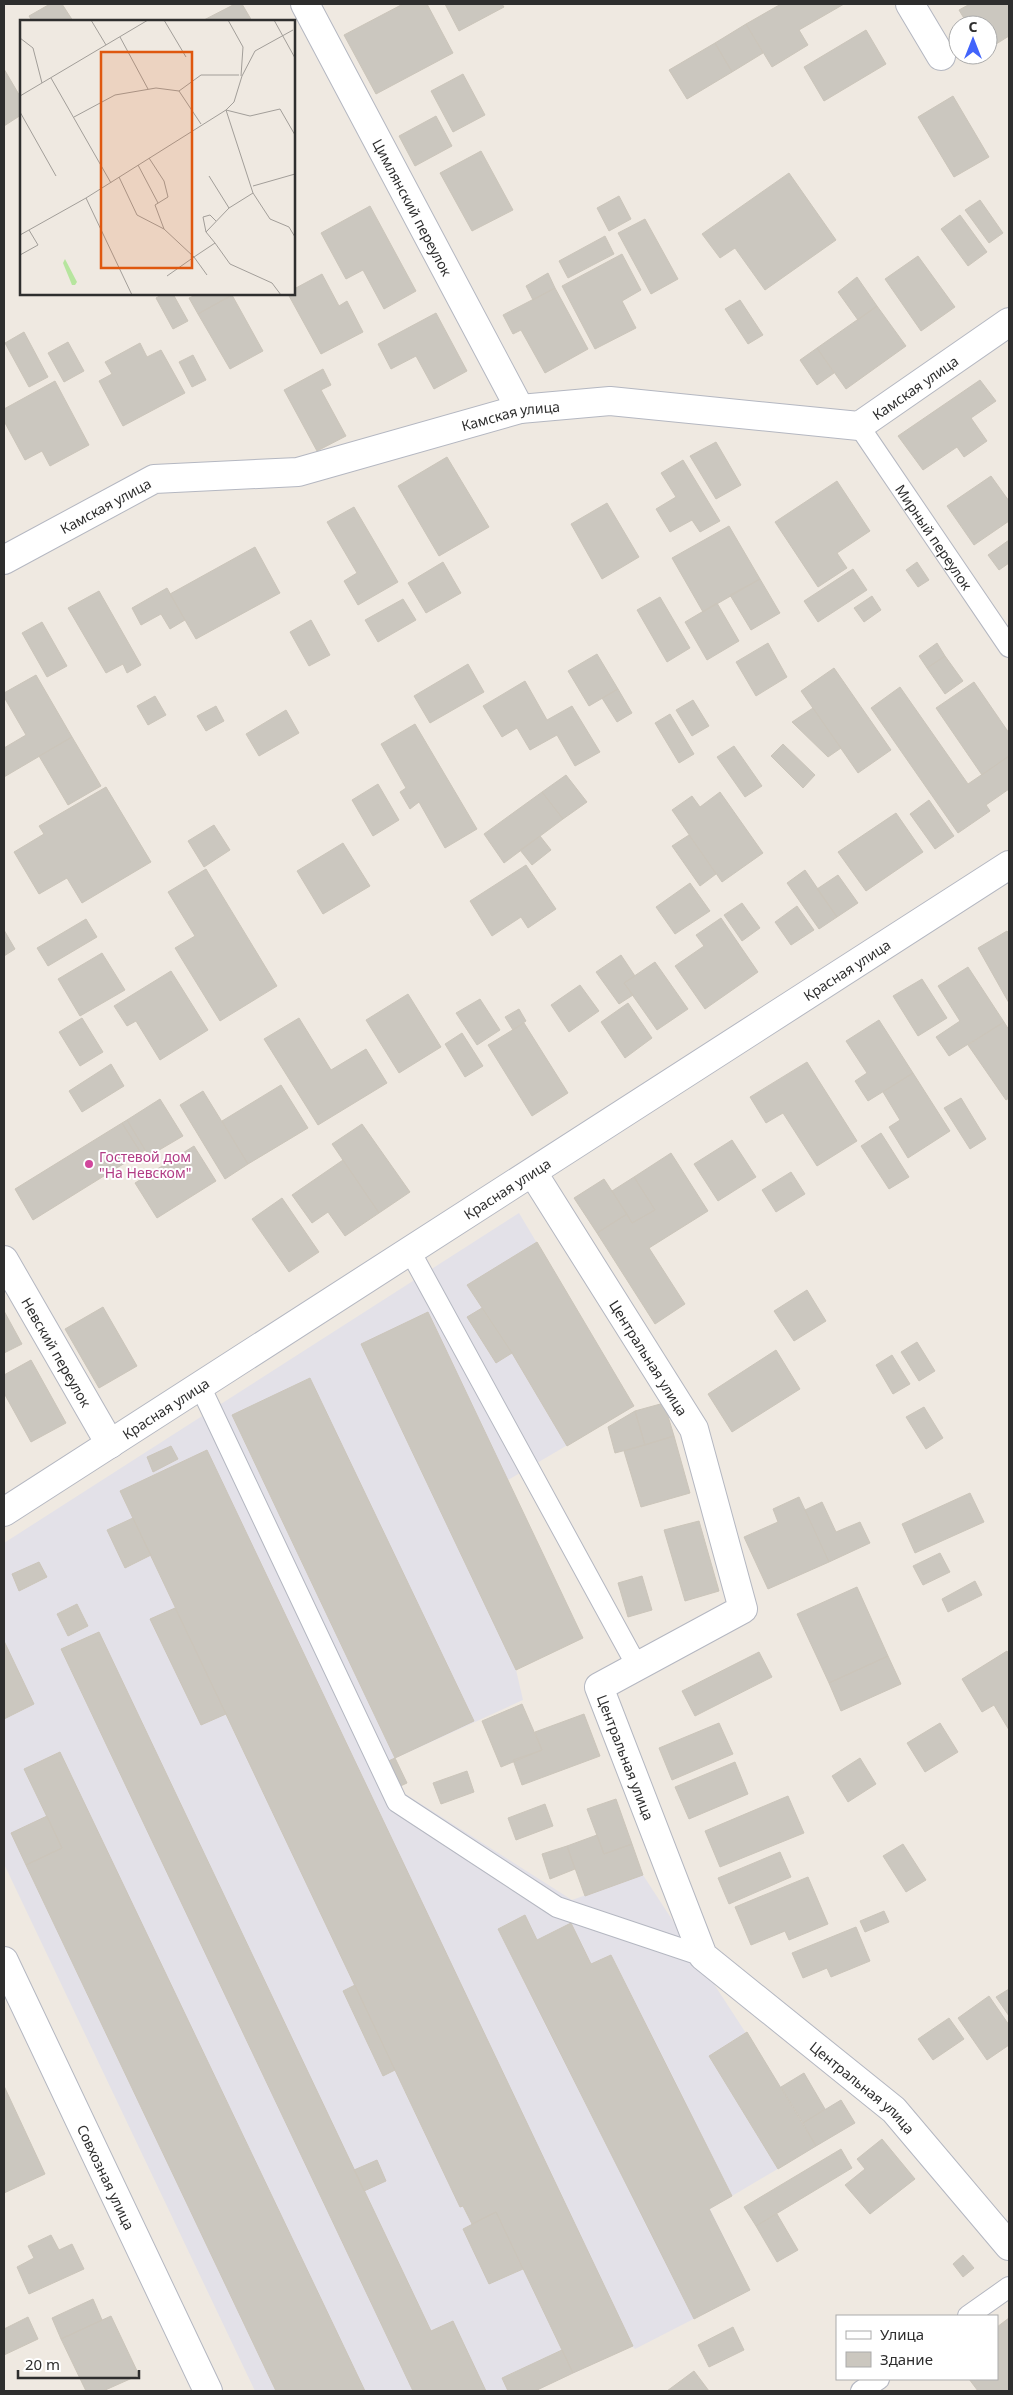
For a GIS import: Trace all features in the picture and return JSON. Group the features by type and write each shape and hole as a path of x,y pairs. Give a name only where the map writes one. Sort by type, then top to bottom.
{"street":[{"name":"Цимлянский переулок","path":"305,4 520,409"},
{"path":"910,4 941,56"},
{"name":"Камская улица","path":"4,560 154,479 298,472 520,409 610,401 859,426 1009,322"},
{"name":"Красная улица","path":"4,1512 200,1388 1009,865"},
{"name":"Центральная улица","path":"532,1172 694,1429 743,1609 599,1687 703,1956 894,2110 1009,2246"},
{"name":"Невский переулок","path":"4,1260 110,1444"},
{"name":"Совхозная улица","path":"4,1961 208,2391"}],"lane":[{"name":"Мирный переулок","path":"859,426 1009,647"},
{"path":"410,1251 637,1666"},
{"path":"200,1388 398,1802 557,1907 703,1956"},
{"path":"969,2315 1009,2287"},
{"path":"861,2391 878,2380"}],"shaded area":[{"path":"519,1213 634,1406 508,1480 516,1670 523,1700 385,1763 396,1788 572,1900 643,1875 781,2087 804,2073 825,2109 841,2100 855,2123 710,2209 750,2290 635,2349 632,2346 535,2391 255,2391 4,1864 4,1543"}],"building":[{"path":"50,4 62,4 72,20 31,20 29,16"},
{"path":"235,4 242,4 251,20 204,20"},
{"path":"403,4 427,4 453,53 376,94 344,35"},
{"path":"445,4 502,4 504,7 459,31"},
{"path":"781,4 844,4 799,30 808,45 772,67 746,24"},
{"path":"970,4 1009,4 1009,36 998,43 998,15 962,15 959,10"},
{"path":"746,24 763,53 732,72 715,43"},
{"path":"866,30 886,64 824,101 804,67"},
{"path":"715,43 732,72 687,99 669,70"},
{"path":"4,69 20,96 20,116 4,126"},
{"path":"463,74 485,115 453,132 431,91"},
{"path":"953,96 989,157 954,177 918,117"},
{"path":"436,116 452,146 415,166 399,136"},
{"path":"481,151 513,210 472,231 440,173"},
{"path":"789,173 836,240 765,290 735,248 720,258 702,234"},
{"path":"619,196 631,219 609,231 597,208"},
{"path":"980,200 1003,233 989,243 965,210"},
{"path":"370,206 416,291 384,309 363,270 346,279 321,233"},
{"path":"960,215 987,252 968,266 941,229"},
{"path":"645,219 678,279 651,294 618,233"},
{"path":"605,236 614,254 568,278 559,261"},
{"path":"622,254 641,290 622,301 636,328 595,349 562,286"},
{"path":"918,256 955,307 921,331 885,279"},
{"path":"548,273 555,288 533,300 526,286"},
{"path":"322,274 339,306 347,301 363,332 321,354 289,295 295,295 295,288"},
{"path":"857,277 877,306 858,320 838,292"},
{"path":"555,288 588,349 545,373 521,330 513,334 503,315"},
{"path":"161,295 174,295 188,321 173,329 156,298"},
{"path":"196,295 232,295 198,314 189,298"},
{"path":"232,295 263,351 230,369 198,314"},
{"path":"740,300 763,335 748,344 725,309"},
{"path":"877,306 906,346 846,389 817,348"},
{"path":"436,313 467,371 434,389 416,356 391,369 378,344"},
{"path":"24,332 48,377 29,387 5,343"},
{"path":"68,342 84,371 64,382 48,353"},
{"path":"140,343 147,357 161,350 185,393 123,426 99,381 112,374 105,362"},
{"path":"817,348 834,373 817,385 800,360"},
{"path":"193,355 206,380 192,387 179,362"},
{"path":"323,369 331,385 321,390 346,436 317,451 284,390"},
{"path":"980,380 996,401 971,418 987,441 964,457 957,447 923,470 898,436"},
{"path":"55,381 89,445 50,466 42,451 25,460 4,421 4,409"},
{"path":"716,442 741,485 716,499 690,456"},
{"path":"447,457 489,527 439,556 398,486"},
{"path":"683,460 720,521 700,532 692,520 670,532 656,509 676,497 661,473"},
{"path":"991,476 1009,501 1009,521 974,545 947,506"},
{"path":"837,481 870,531 837,553 847,568 818,587 775,522"},
{"path":"607,503 639,557 602,579 571,524"},
{"path":"354,507 398,582 358,605 344,581 357,573 327,522"},
{"path":"729,526 760,579 703,612 672,558"},
{"path":"1009,540 1009,563 999,570 988,555"},
{"path":"255,547 280,593 196,639 170,594"},
{"path":"443,562 461,593 426,613 408,583"},
{"path":"917,562 929,580 918,587 906,570"},
{"path":"853,569 867,590 818,622 804,601"},
{"path":"760,579 780,613 751,630 730,595"},
{"path":"167,588 185,620 170,629 161,614 141,625 132,608"},
{"path":"99,591 141,665 127,673 123,664 106,673 68,608"},
{"path":"872,596 881,610 864,622 854,608"},
{"path":"660,597 690,648 667,662 637,610"},
{"path":"403,599 416,620 378,642 365,620"},
{"path":"717,603 739,641 707,660 685,622"},
{"path":"311,620 330,655 309,666 290,632"},
{"path":"42,622 67,666 47,677 22,633"},
{"path":"768,643 787,677 756,696 736,662"},
{"path":"937,643 945,656 927,668 919,656"},
{"path":"597,654 618,689 589,706 568,671"},
{"path":"945,656 963,681 945,694 927,668"},
{"path":"468,664 484,692 430,723 414,696"},
{"path":"834,668 891,750 858,773 801,691"},
{"path":"36,675 72,737 4,777 4,748 26,735 4,697 4,693"},
{"path":"525,681 547,720 572,706 600,752 575,766 557,735 530,750 517,728 502,737 483,706"},
{"path":"974,682 1009,733 1009,756 982,775 936,708"},
{"path":"900,687 968,784 1009,756 1009,789 986,805 990,811 958,833 871,708"},
{"path":"618,689 632,713 617,722 602,698"},
{"path":"155,696 166,715 148,725 137,706"},
{"path":"693,700 709,726 692,736 676,710"},
{"path":"216,706 224,721 206,731 197,716"},
{"path":"813,708 841,748 828,757 792,722"},
{"path":"286,710 299,733 259,756 246,734"},
{"path":"670,714 694,754 679,763 655,723"},
{"path":"415,724 477,829 445,848 419,802 410,809 400,792 406,788 381,744"},
{"path":"72,737 101,786 68,805 39,756"},
{"path":"783,744 815,775 803,788 771,756"},
{"path":"734,746 762,786 745,797 717,757"},
{"path":"566,775 587,802 563,819 542,792"},
{"path":"378,784 399,820 373,836 352,800"},
{"path":"106,787 151,862 82,903 67,878 39,894 14,852 44,834 39,826"},
{"path":"542,792 563,819 504,863 484,834"},
{"path":"720,792 763,853 722,882 672,810 692,796 700,807"},
{"path":"929,800 954,836 935,849 910,814"},
{"path":"896,813 923,852 866,891 838,852"},
{"path":"214,825 230,850 204,867 188,841"},
{"path":"689,835 716,874 700,886 672,846"},
{"path":"540,836 551,850 532,865 520,850"},
{"path":"343,843 370,886 323,914 297,871"},
{"path":"526,865 556,909 528,928 521,917 492,936 470,901"},
{"path":"206,869 277,986 220,1021 175,948 195,936 168,892"},
{"path":"805,870 837,917 819,929 787,883"},
{"path":"838,875 858,903 837,917 817,889"},
{"path":"690,883 710,911 675,934 656,907"},
{"path":"742,903 760,928 742,941 724,915"},
{"path":"797,906 814,930 791,945 775,922"},
{"path":"721,918 758,972 705,1009 675,966 704,946 696,935"},
{"path":"86,919 97,937 48,966 37,948"},
{"path":"4,930 15,949 4,956"},
{"path":"1007,931 1009,934 1009,1003 978,948"},
{"path":"102,953 125,990 80,1016 58,979"},
{"path":"621,955 635,976 624,983 633,995 619,1004 596,972"},
{"path":"655,962 688,1009 657,1030 624,983"},
{"path":"968,967 1004,1022 949,1056 936,1037 960,1021 938,986"},
{"path":"171,971 208,1030 160,1060 136,1021 127,1026 114,1006"},
{"path":"922,979 947,1018 918,1036 893,996"},
{"path":"580,985 599,1011 569,1032 551,1005"},
{"path":"408,994 441,1047 399,1073 366,1020"},
{"path":"480,999 500,1030 477,1045 456,1013"},
{"path":"628,1003 652,1038 625,1058 601,1022"},
{"path":"519,1009 526,1021 513,1030 505,1017"},
{"path":"82,1018 103,1052 80,1066 59,1032"},
{"path":"299,1018 331,1070 366,1049 387,1083 318,1125 264,1039"},
{"path":"879,1020 913,1073 868,1101 855,1081 867,1073 846,1041"},
{"path":"1004,1022 1009,1030 1009,1098 1006,1100 968,1045"},
{"path":"524,1023 568,1093 532,1116 488,1045"},
{"path":"462,1033 483,1066 465,1077 445,1044"},
{"path":"807,1062 857,1141 817,1166 783,1113 766,1123 750,1097"},
{"path":"111,1064 124,1086 82,1112 69,1091"},
{"path":"913,1073 950,1131 908,1158 889,1127 900,1120 883,1092"},
{"path":"281,1085 308,1128 248,1164 222,1121"},
{"path":"203,1091 248,1164 225,1179 180,1105"},
{"path":"961,1098 986,1139 970,1149 944,1108"},
{"path":"160,1099 183,1136 149,1156 127,1120"},
{"path":"127,1120 145,1150 141,1153 122,1123"},
{"path":"122,1123 141,1153 33,1220 15,1189"},
{"path":"362,1124 410,1192 379,1213 332,1144"},
{"path":"881,1133 909,1177 889,1189 861,1146"},
{"path":"732,1140 756,1177 718,1201 694,1164"},
{"path":"194,1146 216,1181 157,1218 135,1183"},
{"path":"671,1153 708,1211 649,1248 685,1304 655,1324 597,1233 627,1214 632,1223 655,1210 634,1177"},
{"path":"343,1160 379,1213 345,1236 328,1212 312,1223 292,1195"},
{"path":"791,1172 805,1194 776,1212 762,1190"},
{"path":"634,1177 655,1210 632,1223 612,1191"},
{"path":"604,1179 627,1214 597,1233 574,1198"},
{"path":"282,1198 319,1252 289,1272 252,1219"},
{"path":"537,1242 634,1406 567,1446 512,1353 467,1285"},
{"path":"807,1290 826,1321 794,1341 774,1311"},
{"path":"103,1307 137,1366 99,1388 65,1329"},
{"path":"482,1308 512,1353 496,1363 467,1317"},
{"path":"4,1311 22,1344 4,1353"},
{"path":"428,1312 583,1638 516,1670 361,1344"},
{"path":"917,1342 935,1371 919,1381 901,1352"},
{"path":"776,1350 800,1389 732,1432 708,1394"},
{"path":"892,1355 910,1384 893,1394 876,1365"},
{"path":"31,1360 66,1423 31,1442 4,1393 4,1375"},
{"path":"310,1378 474,1721 395,1758 232,1415"},
{"path":"664,1403 674,1436 645,1445 635,1411"},
{"path":"924,1407 943,1438 926,1449 906,1417"},
{"path":"635,1411 645,1445 615,1453 608,1427"},
{"path":"674,1436 690,1493 641,1507 624,1451"},
{"path":"171,1446 178,1459 153,1472 147,1457"},
{"path":"207,1450 633,2346 573,2373 496,2212 472,2224 463,2206 460,2207 120,1491"},
{"path":"970,1493 984,1522 915,1553 902,1524"},
{"path":"799,1497 829,1562 768,1589 744,1537 778,1522 773,1509"},
{"path":"822,1502 836,1532 860,1522 870,1543 829,1562 805,1510"},
{"path":"133,1518 151,1555 125,1568 107,1530"},
{"path":"699,1521 719,1591 685,1601 664,1530"},
{"path":"940,1553 950,1572 923,1585 913,1566"},
{"path":"39,1562 47,1577 19,1591 12,1574"},
{"path":"642,1576 652,1610 628,1617 618,1583"},
{"path":"975,1581 982,1595 948,1612 942,1599"},
{"path":"857,1587 888,1656 829,1683 797,1614"},
{"path":"77,1604 88,1626 68,1636 57,1614"},
{"path":"175,1608 226,1714 201,1725 150,1619"},
{"path":"99,1632 431,2331 453,2321 486,2391 413,2391 61,1649"},
{"path":"4,1641 34,1704 4,1719"},
{"path":"1007,1651 1009,1655 1009,1730 994,1705 982,1712 962,1679"},
{"path":"759,1652 772,1677 695,1716 682,1691"},
{"path":"888,1656 901,1684 841,1711 829,1683"},
{"path":"522,1704 542,1750 501,1767 482,1721"},
{"path":"584,1714 600,1756 522,1785 513,1760 542,1750 535,1732"},
{"path":"719,1723 733,1754 672,1780 659,1748"},
{"path":"940,1723 958,1752 925,1772 907,1743"},
{"path":"60,1752 365,2391 276,2391 26,1865 62,1848 24,1769"},
{"path":"395,1758 407,1783 396,1788 384,1763"},
{"path":"860,1758 876,1784 848,1802 832,1776"},
{"path":"735,1762 748,1794 689,1819 675,1787"},
{"path":"467,1771 474,1792 441,1804 433,1783"},
{"path":"788,1796 804,1833 720,1867 705,1831"},
{"path":"616,1799 632,1844 604,1854 587,1809"},
{"path":"545,1804 553,1826 516,1840 508,1818"},
{"path":"47,1816 62,1848 26,1865 11,1833"},
{"path":"597,1835 604,1854 632,1844 643,1875 585,1896 567,1846"},
{"path":"903,1844 926,1880 906,1892 883,1856"},
{"path":"567,1846 575,1869 550,1879 542,1854"},
{"path":"780,1852 791,1877 729,1904 718,1878"},
{"path":"808,1877 828,1924 789,1940 785,1931 751,1945 735,1907"},
{"path":"884,1911 889,1922 865,1932 860,1921"},
{"path":"525,1915 537,1940 571,1923 591,1964 611,1955 732,2196 709,2209 750,2290 694,2319 498,1929"},
{"path":"856,1927 870,1961 831,1977 827,1968 803,1978 792,1953"},
{"path":"355,1985 395,2070 383,2076 343,1991"},
{"path":"1009,1989 1009,2016 996,1997"},
{"path":"989,1996 1009,2025 1009,2045 987,2060 958,2018"},
{"path":"949,2018 964,2039 933,2060 918,2039"},
{"path":"747,2032 816,2146 778,2169 709,2056"},
{"path":"804,2073 825,2109 803,2123 781,2087"},
{"path":"4,2086 45,2174 4,2193"},
{"path":"841,2100 855,2123 816,2146 803,2123"},
{"path":"882,2139 915,2179 870,2214 845,2185 865,2169 857,2159"},
{"path":"841,2149 852,2168 756,2226 744,2207"},
{"path":"377,2160 386,2181 364,2191 354,2170"},
{"path":"496,2212 523,2269 489,2284 463,2229"},
{"path":"777,2214 798,2250 777,2262 756,2226"},
{"path":"51,2235 59,2250 72,2244 84,2269 29,2294 17,2267 34,2258 28,2246"},
{"path":"963,2255 974,2268 963,2277 953,2264"},
{"path":"93,2299 102,2320 61,2339 52,2318"},
{"path":"111,2316 139,2375 103,2391 86,2391 61,2339"},
{"path":"28,2317 38,2339 4,2355 4,2329"},
{"path":"1009,2318 1009,2391 978,2391 970,2380 998,2380 998,2326"},
{"path":"733,2327 744,2350 709,2367 698,2345"},
{"path":"562,2350 573,2373 535,2391 508,2391 502,2378"},
{"path":"694,2371 709,2391 667,2391"}],"place":[{"name":"Гостевой дом \"На Невском\"","path":"89,1164"}]}
